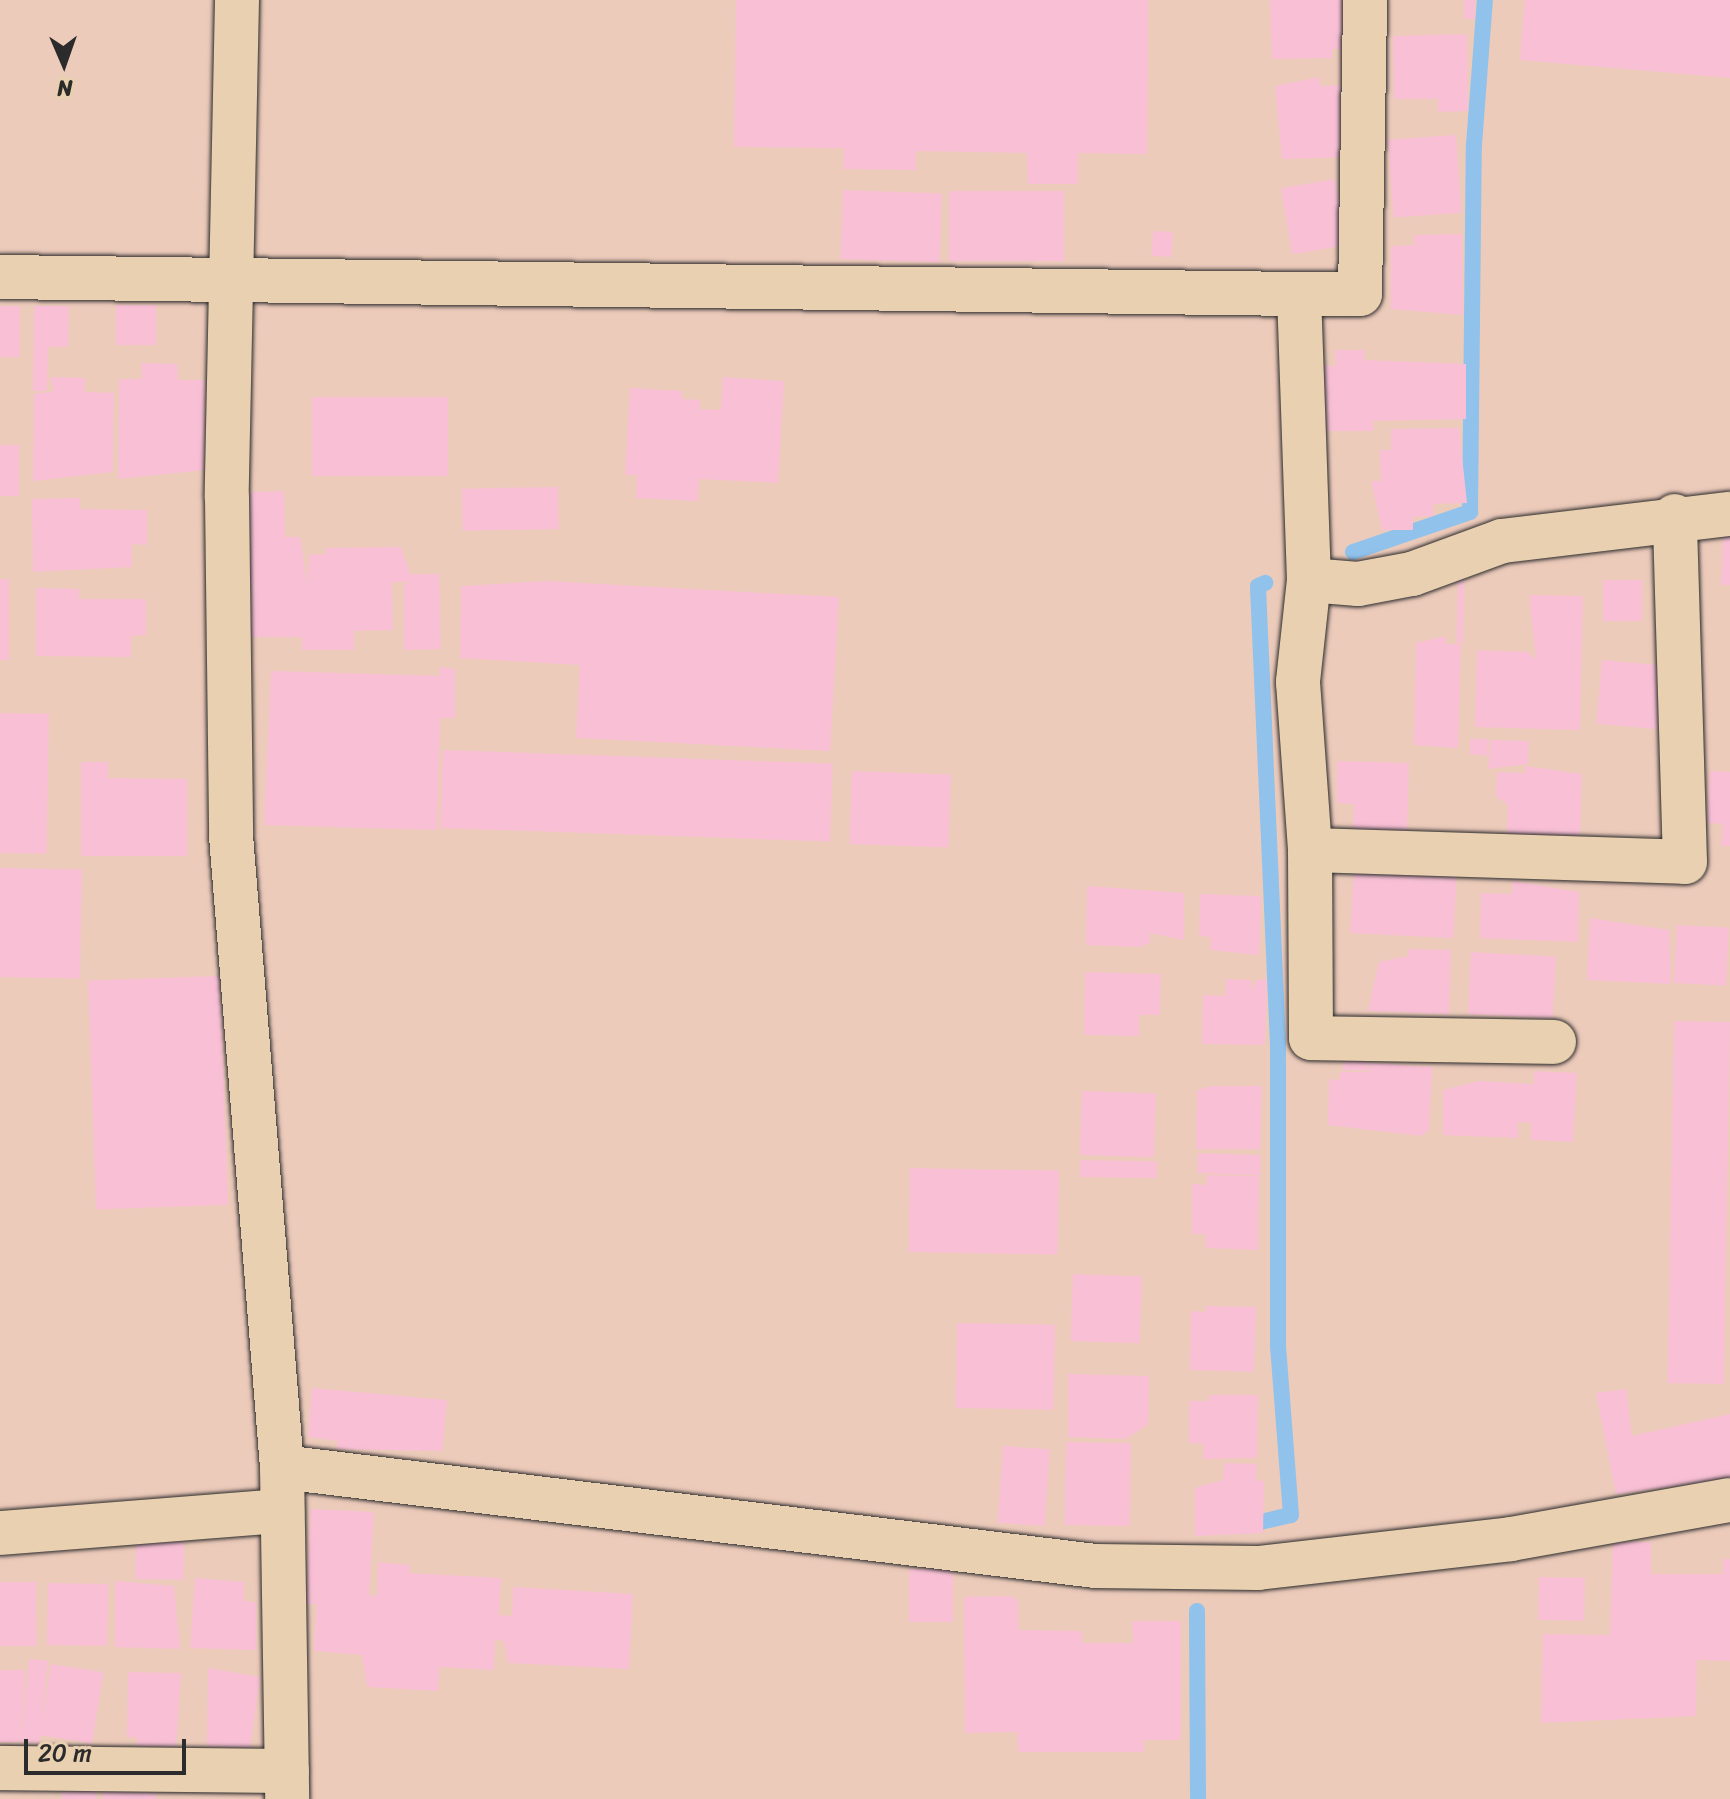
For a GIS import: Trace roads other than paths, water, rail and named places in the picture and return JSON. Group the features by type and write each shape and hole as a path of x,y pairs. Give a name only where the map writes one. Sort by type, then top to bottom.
{"street":[{"path":"0,1768 287,1785 282,1467 231,836 237,0"},
{"path":"0,277 1360,294 1365,0"},
{"path":"1299,294 1309,580 1298,682 1310,850 1311,1038 1554,1042"},
{"path":"1309,580 1358,584 1412,574 1502,541 1675,516 1730,514"},
{"path":"1310,850 1685,862 1675,516"},
{"path":"282,1467 1095,1566 1258,1568 1511,1539 1730,1500"},
{"path":"0,1533 282,1511"}],"waterway":[{"path":"1353,552 1470,512 1474,145 1485,0"},
{"path":"1243,1526 1291,1515 1278,1345 1278,1045 1258,586 1265,583"},
{"path":"1197,1611 1198,1799"}]}
